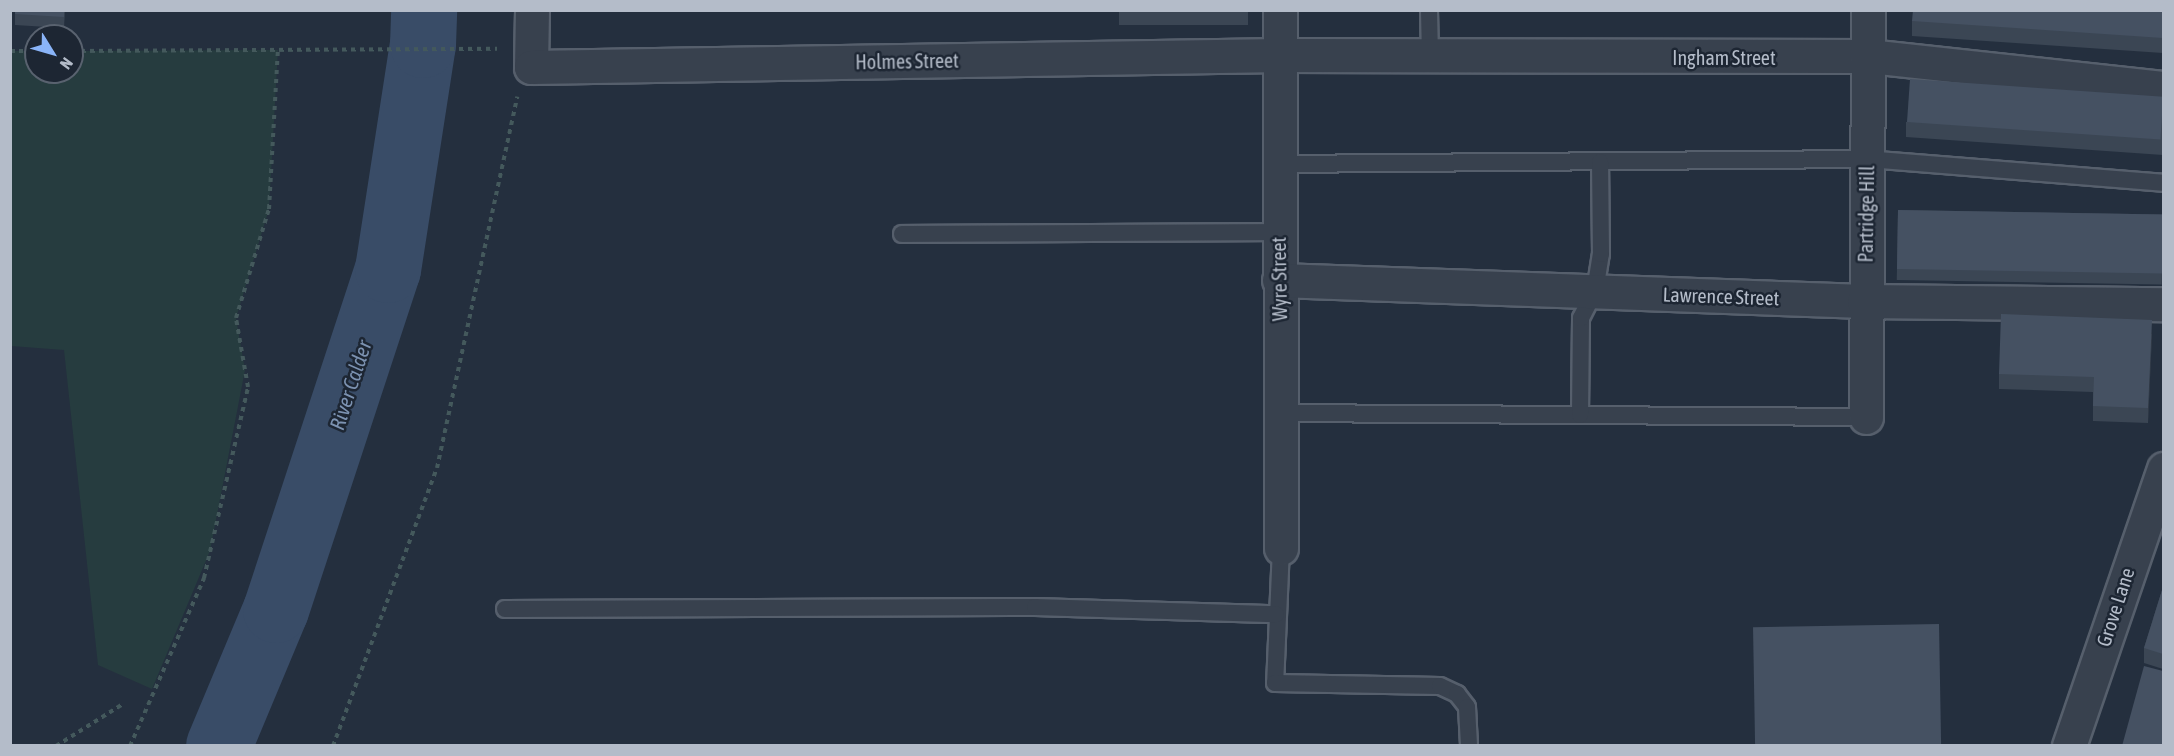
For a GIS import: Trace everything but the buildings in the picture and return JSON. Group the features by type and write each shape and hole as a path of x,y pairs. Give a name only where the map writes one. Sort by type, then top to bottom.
{"street":[{"path":"531,67 532,10"},
{"name":"Wyre Street","path":"1280,10 1282,55 1279,164 1281,548"},
{"name":"Partridge Hill","path":"1866,417 1864,301 1868,10"},
{"name":"Holmes Street","path":"531,67 1282,55"},
{"name":"Ingham Street","path":"1282,55 1430,58 1868,57 2163,88"},
{"name":"Lawrence Street","path":"1279,280 1864,301 2163,304"},
{"name":"Grove Lane","path":"2069,746 2163,469"}],"lane":[{"path":"1429,10 1430,58"},
{"path":"1279,164 1867,159 2163,183"},
{"path":"1580,415 1581,318 1595,291 1601,254 1600,162"},
{"path":"902,234 1279,232"},
{"path":"1280,413 1866,417"},
{"path":"1281,548 1276,614 1275,683 1440,686 1457,694 1467,707 1469,746"},
{"path":"505,609 1035,607 1276,614"}],"path":[{"path":"84,51 479,48"},
{"path":"130,746 204,578 248,387 236,318 269,209 278,50"},
{"path":"333,746 437,468 490,232 514,104 531,67"},
{"path":"56,746 123,704"}],"green space":[{"path":"278,50 269,209 236,318 245,370 210,551 152,689 98,665 64,350 11,346 11,51 24,51 24,84 84,84 84,51"}],"waterway":[{"name":"River Calder","path":"219,746 276,610 388,270 423,45 424,10"}]}
